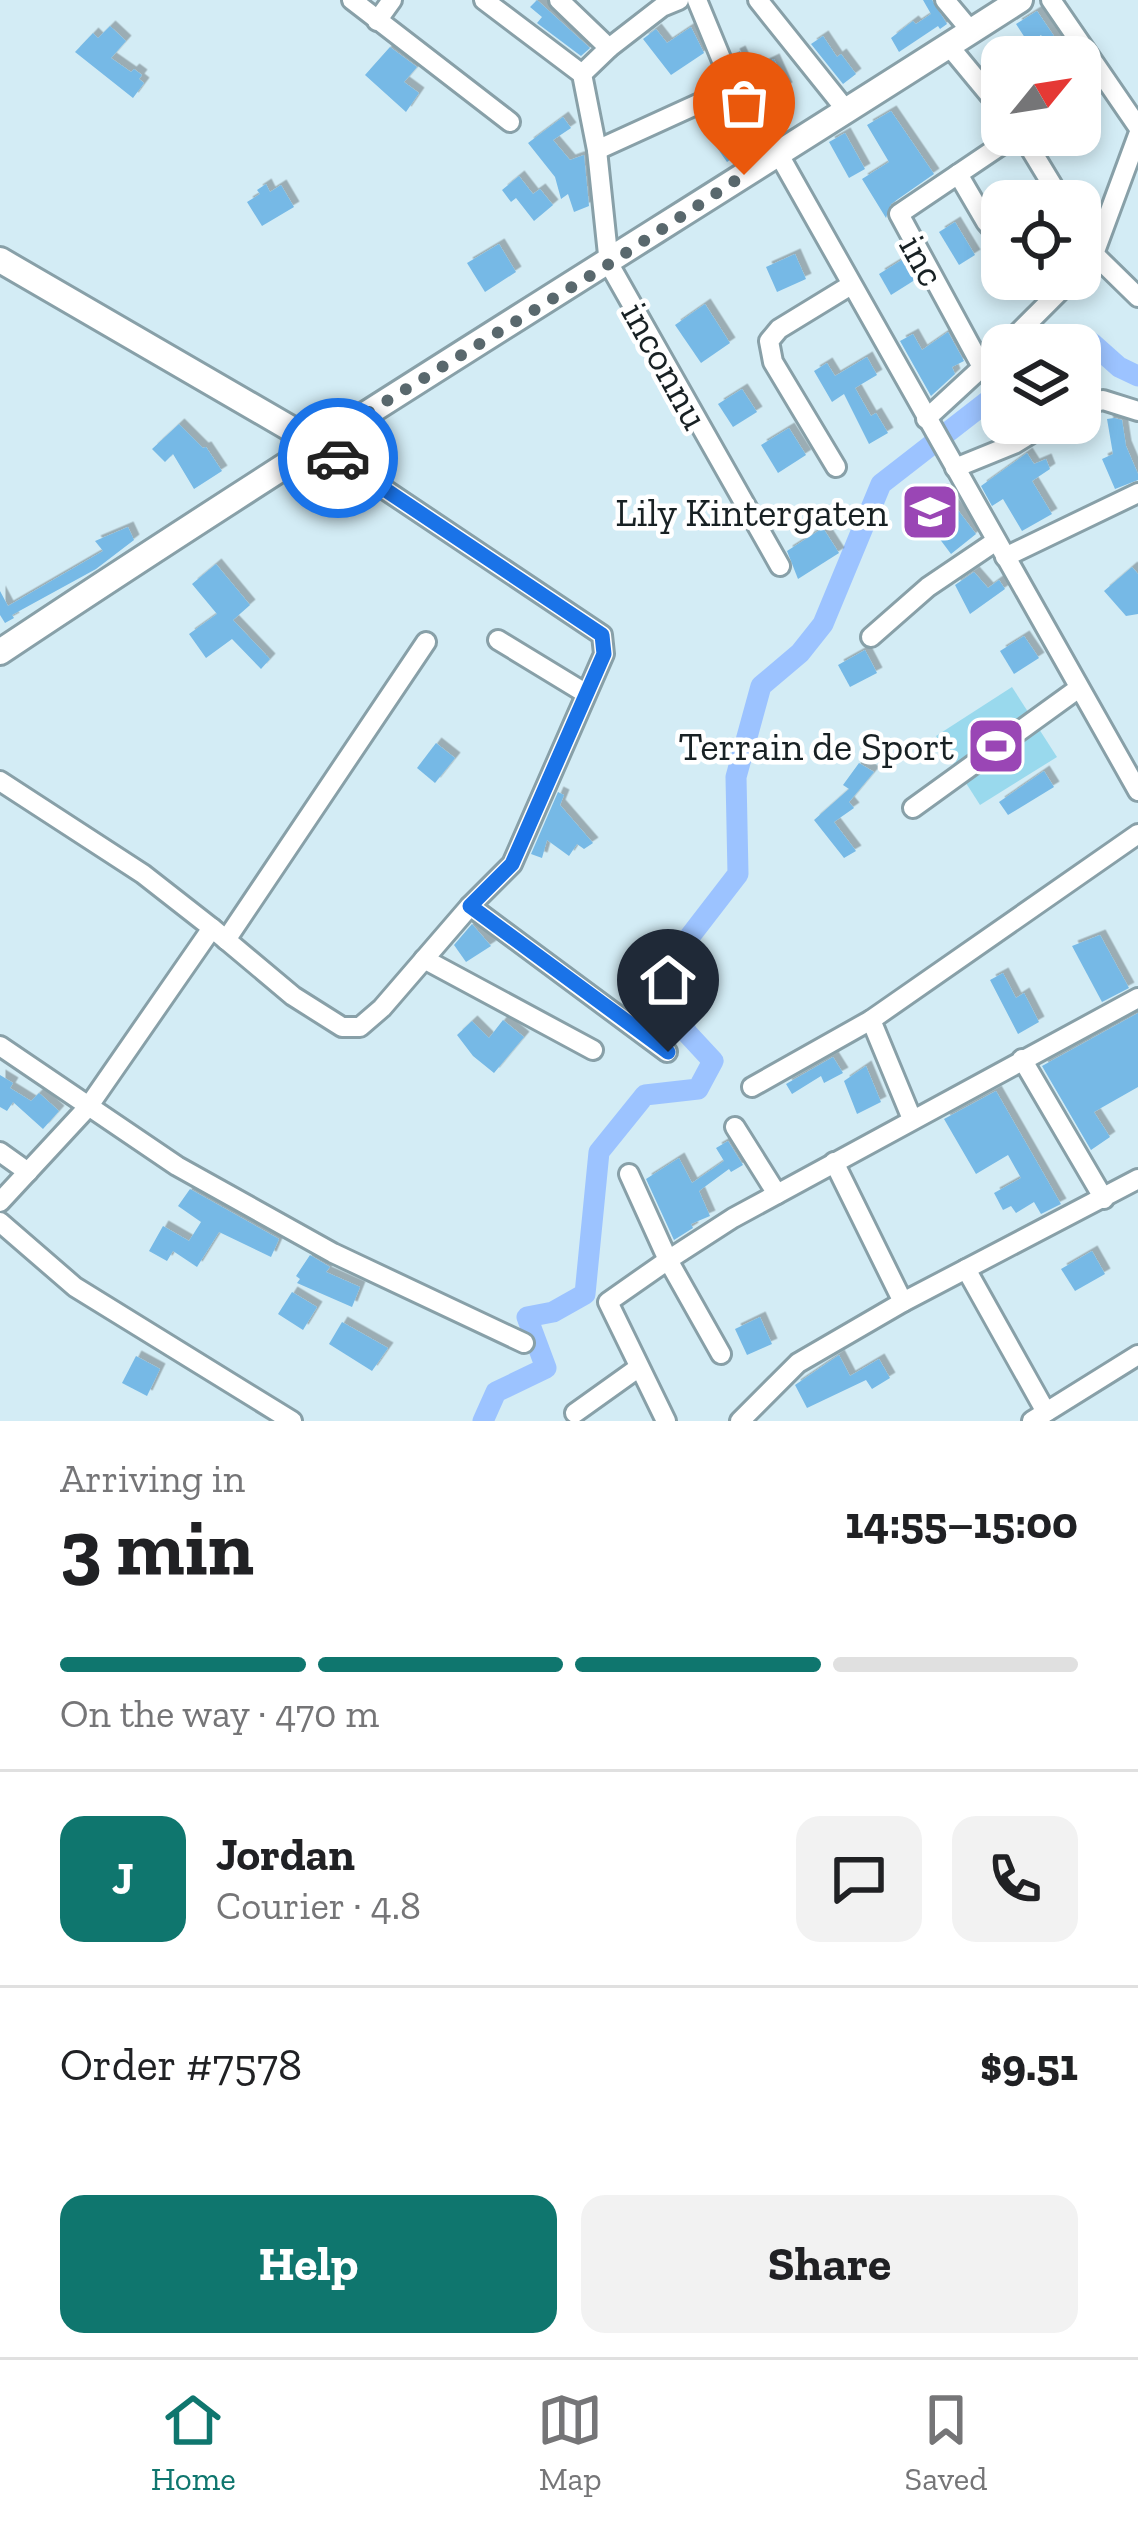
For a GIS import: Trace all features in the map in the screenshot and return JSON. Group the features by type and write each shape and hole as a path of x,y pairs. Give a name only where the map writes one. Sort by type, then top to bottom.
{"main road":[{"path":"0,652 317,444 609,264 1020,0"},
{"path":"0,260 317,444"}],"street":[{"path":"352,0 510,122"},
{"path":"377,21 392,0"},
{"path":"484,0 582,74 665,2"},
{"path":"559,0 609,48"},
{"path":"697,0 746,119 778,153 1138,791"},
{"path":"758,0 846,110"},
{"path":"945,0 971,31"},
{"path":"1051,0 1138,131 1101,234"},
{"path":"949,46 981,85"},
{"name":"inconnu","path":"582,74 597,150 609,264 780,566"},
{"path":"597,150 733,88"},
{"name":"inc","path":"981,365 898,214 986,156"},
{"path":"958,174 981,213"},
{"path":"1101,261 1138,297"},
{"path":"836,467 773,362 770,341 778,329 851,285"},
{"path":"1028,324 1053,300"},
{"path":"930,425 981,368"},
{"path":"1101,401 1138,410"},
{"path":"0,782 143,874 293,996 342,1027 360,1027 371,1017 512,864 604,654 602,635 317,444"},
{"path":"951,463 1014,444"},
{"path":"872,637 928,587 1001,549 1138,493"},
{"path":"499,640 585,693"},
{"path":"0,1202 88,1107 219,934 426,642"},
{"path":"914,808 1079,688"},
{"path":"752,1087 871,1020 1138,834"},
{"path":"470,906 668,1052"},
{"path":"424,959 593,1050"},
{"path":"666,1421 608,1302 776,1194 1138,998"},
{"path":"871,1020 912,1119"},
{"path":"0,1046 177,1166 333,1253 524,1342"},
{"path":"1022,1059 1104,1199"},
{"path":"735,1127 776,1194"},
{"path":"0,1152 28,1172"},
{"path":"834,1162 903,1302"},
{"path":"629,1174 668,1260 721,1354"},
{"path":"740,1421 798,1363 903,1302 1138,1179"},
{"path":"0,1222 75,1287 292,1421"},
{"path":"966,1269 1039,1417 1138,1355"},
{"path":"574,1413 638,1368"}],"shaded area":[{"name":"Terrain de Sport","path":"1012,687 1057,757 980,805 936,736"}],"building":[{"path":"537,0 590,48 581,56 537,23 542,17 530,7"},
{"path":"923,0 932,0 947,24 899,52 891,38 931,14"},
{"path":"1037,11 1054,36 1024,36 1016,24"},
{"path":"110,26 126,41 111,58 142,75 139,79 144,83 133,98 75,52 93,33 98,38"},
{"path":"691,27 704,53 671,75 643,39 656,29 667,43"},
{"path":"823,36 856,74 843,84 811,44"},
{"path":"390,47 417,67 404,82 419,93 406,112 365,75"},
{"path":"740,51 749,71 774,59 787,88 761,100 782,126 776,131 758,112 734,54"},
{"path":"891,111 934,174 891,204 886,218 862,179 889,162 867,125"},
{"path":"563,117 571,128 553,140 570,160 584,155 589,206 574,212 568,194 561,199 555,177 528,143"},
{"path":"733,124 752,145 727,162 711,139"},
{"path":"845,133 865,169 849,178 829,142"},
{"path":"519,176 533,194 540,189 553,205 534,221 516,198 511,202 502,190"},
{"path":"266,184 270,192 281,185 294,207 262,226 247,202"},
{"path":"955,222 975,255 959,265 939,232"},
{"path":"499,244 516,272 485,292 467,263"},
{"path":"795,254 806,279 777,292 766,267"},
{"path":"905,258 918,278 891,295 879,274"},
{"path":"705,304 730,343 701,363 675,325"},
{"path":"948,332 964,361 952,367 955,374 931,396 900,341 913,334 922,350"},
{"path":"867,357 877,375 855,388 871,416 876,413 888,433 869,444 844,394 832,402 814,371 827,363 835,376"},
{"path":"742,389 757,412 733,427 718,404"},
{"path":"1107,419 1122,420 1138,474 1138,480 1115,489 1102,459 1113,454"},
{"path":"179,424 206,447 222,471 194,489 173,454 165,462 152,449"},
{"path":"789,428 806,455 778,473 761,445"},
{"path":"1027,453 1034,464 1046,459 1050,469 1032,481 1052,514 1022,531 1003,499 992,506 981,486"},
{"path":"942,489 976,534 951,554 921,506"},
{"path":"128,527 134,540 96,569 5,623 0,615 0,591 8,606 103,551 95,541"},
{"path":"823,528 839,553 798,579 787,551"},
{"path":"216,564 250,605 233,620 270,659 261,669 232,639 206,658 189,634 217,614 192,584"},
{"path":"1132,567 1138,574 1138,614 1126,616 1104,591"},
{"path":"974,572 988,588 999,580 1005,589 970,614 955,585"},
{"path":"1024,636 1039,658 1014,674 1000,651"},
{"path":"865,650 877,673 850,687 838,665"},
{"path":"436,743 455,758 435,783 417,768"},
{"path":"859,763 874,772 849,802 854,808 834,822 856,851 844,858 814,820 849,789 843,785"},
{"path":"1044,771 1054,787 1008,815 999,802"},
{"path":"558,792 564,795 560,805 593,843 584,849 577,844 569,856 547,840 542,858 531,854"},
{"path":"472,924 491,946 466,962 454,945"},
{"path":"1100,935 1129,988 1102,1002 1072,946"},
{"path":"1003,973 1016,998 1024,993 1039,1022 1018,1034 990,980"},
{"path":"1138,1013 1138,1087 1094,1112 1110,1137 1091,1150 1042,1066"},
{"path":"503,1020 524,1037 494,1073 457,1035 472,1021 489,1038"},
{"path":"833,1057 843,1073 824,1083 821,1076 792,1094 786,1084"},
{"path":"866,1066 881,1102 857,1114 844,1081"},
{"path":"0,1075 31,1101 39,1093 59,1111 43,1129 13,1102 7,1111 0,1107"},
{"path":"996,1091 1061,1204 1041,1214 1034,1202 1016,1213 1011,1206 1003,1210 994,1193 1021,1178 1008,1155 976,1174 944,1119"},
{"path":"728,1141 743,1165 729,1169 699,1191 710,1216 691,1224 693,1228 674,1240 646,1179 679,1158 692,1183 724,1161 716,1148"},
{"path":"190,1189 279,1239 271,1257 219,1232 197,1267 173,1251 167,1261 149,1251 163,1226 189,1241 201,1222 178,1206"},
{"path":"1092,1251 1105,1274 1075,1291 1061,1269"},
{"path":"310,1255 330,1267 326,1272 360,1287 352,1307 297,1283 296,1276"},
{"path":"292,1292 317,1307 303,1330 278,1314"},
{"path":"760,1317 772,1344 747,1355 735,1329"},
{"path":"342,1322 388,1348 372,1371 329,1344"},
{"path":"839,1355 850,1376 879,1359 890,1378 872,1389 866,1380 807,1408 795,1385"},
{"path":"136,1356 160,1369 147,1396 122,1383"}],"waterway":[{"path":"1101,351 1138,376"},
{"path":"483,1421 496,1392 546,1368 527,1317 553,1312 585,1294 599,1152 645,1095 698,1089 713,1061 687,1033 666,985 684,944 738,874 736,777 761,686 800,653 823,624 881,484 981,406"}],"way so far":[{"path":"338,458 317,444 744,175"}],"place":[{"name":"Lily Kintergaten","path":"930,512"},
{"name":"Terrain de Sport","path":"996,746"}],"route":[{"path":"338,458 602,635 604,654 512,864 470,906 668,1052"}]}
